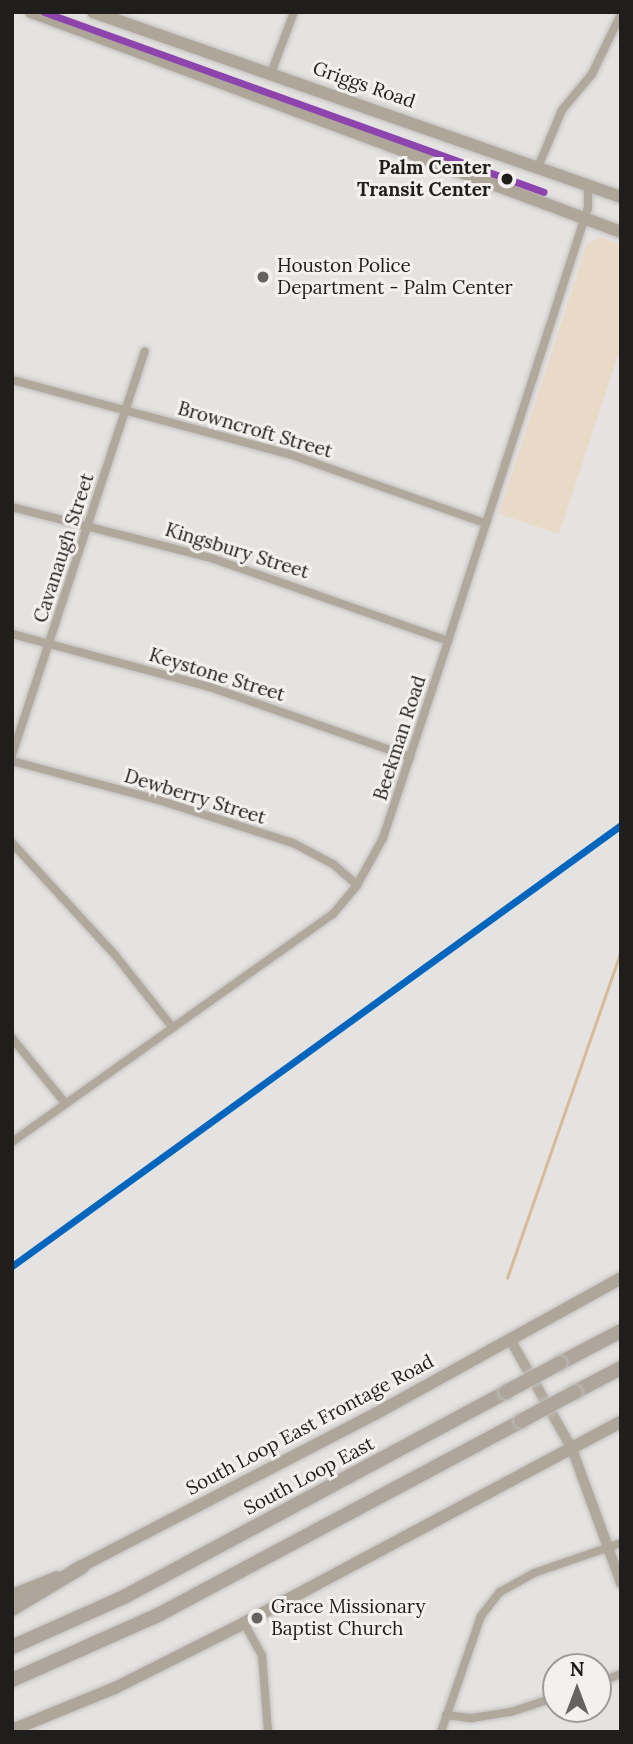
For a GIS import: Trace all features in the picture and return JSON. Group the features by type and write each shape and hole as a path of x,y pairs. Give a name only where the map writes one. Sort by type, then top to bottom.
{"highway":[{"name":"South Loop East","path":"12,1647 124,1597 621,1331"},
{"path":"12,1680 160,1614 621,1368"},
{"path":"12,1609 82,1567"}],"main road":[{"path":"32,12 621,232"},
{"name":"Griggs Road","path":"93,12 621,197"},
{"name":"South Loop East Frontage Road","path":"12,1595 82,1567 621,1278"},
{"path":"12,1730 115,1688 244,1623 621,1422"}],"street":[{"path":"271,73 294,12"},
{"path":"538,167 562,110 593,74 621,14"},
{"name":"Beekman Road","path":"12,1142 333,914 358,885 383,838 410,757 585,217 588,185"},
{"name":"Cavanaugh Street","path":"12,755 145,351"},
{"name":"Browncroft Street","path":"12,380 289,454 485,523"},
{"name":"Kingsbury Street","path":"12,507 287,582 448,641"},
{"name":"Keystone Street","path":"12,634 210,687 410,757"},
{"name":"Dewberry Street","path":"12,761 155,799 293,844 333,864 358,885"},
{"path":"12,843 115,955 173,1028"},
{"path":"12,1038 65,1103"},
{"path":"510,1339 572,1449 621,1583"},
{"path":"441,1732 481,1616 500,1592 517,1582 621,1543"},
{"path":"244,1623 262,1655 268,1732"},
{"path":"446,1714 472,1718 510,1712 542,1702"}],"shaded area":[{"path":"601,237 621,245 621,347 559,534 499,514 587,244"}],"waterway":[{"path":"507,1278 621,950"}],"railway":[{"path":"12,1266 621,825"}],"transit line":[{"path":"44,12 544,192"},
{"path":"12,1266 621,825"}],"place":[{"name":"Palm Center Transit Center","path":"507,179"},
{"name":"Houston Police Department - Palm Center","path":"263,277"},
{"name":"Grace Missionary Baptist Church","path":"257,1618"}]}
